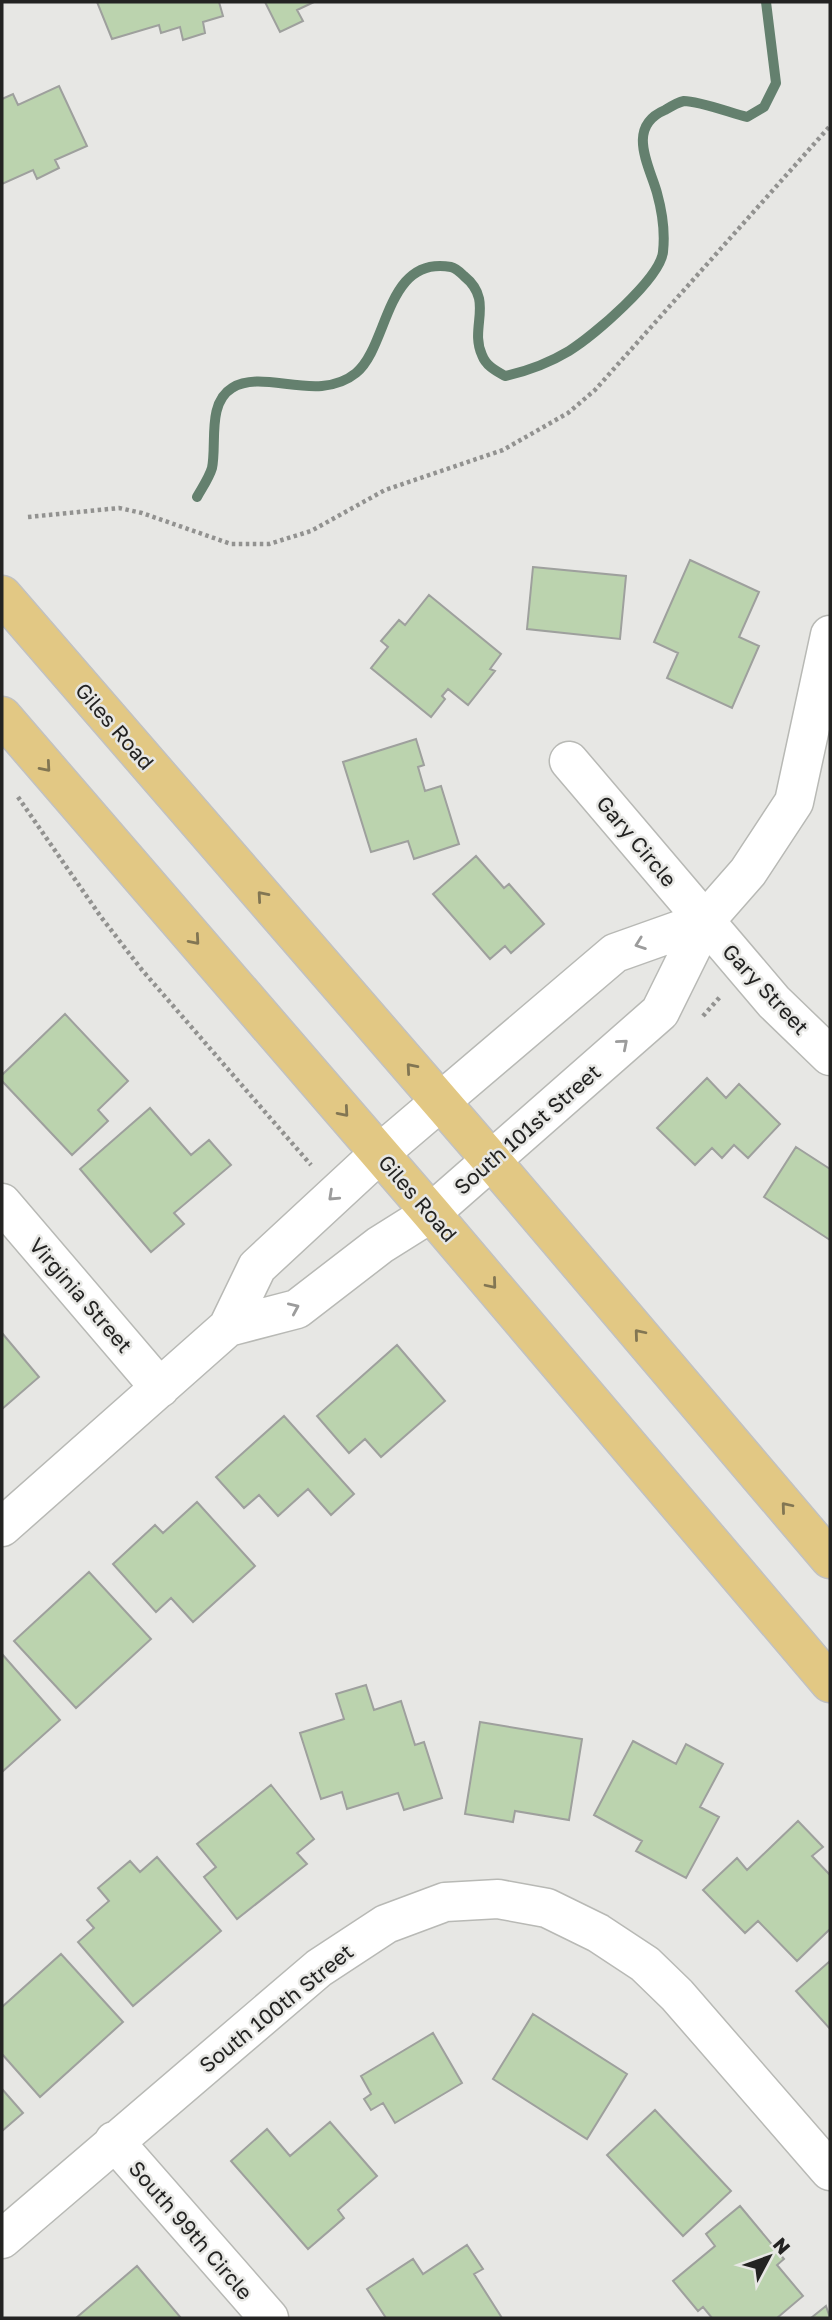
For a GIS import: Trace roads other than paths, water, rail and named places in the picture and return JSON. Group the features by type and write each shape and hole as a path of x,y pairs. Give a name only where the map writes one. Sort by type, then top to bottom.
{"main road":[{"name":"Giles Road","path":"2,595 492,1161 830,1559"},
{"name":"Giles Road","path":"2,716 380,1153 830,1683"}],"street":[{"name":"South 101st Street","path":"228,1327 297,1309 380,1245 431,1213 660,1012 705,921 747,872 794,802 830,635"},
{"name":"Gary Circle","path":"569,761 705,921"},
{"name":"South 101st Street","path":"2,1527 228,1327 257,1267 380,1153 615,953 705,921"},
{"name":"Gary Street","path":"705,921 774,1002 830,1056"},
{"name":"Virginia Street","path":"2,1203 160,1388"},
{"name":"South 100th Street","path":"2,2239 319,1968 386,1924 445,1902 498,1899 547,1909 598,1933 645,1964 677,1995 830,2171"},
{"name":"South 99th Circle","path":"114,2141 269,2318"}],"waterway":[{"path":"197,497 212,468 214,425 219,403 224,395 232,388 245,383 325,386 341,382 356,373 367,360 401,288 413,275 429,267 453,268 473,285 480,305 478,334 482,355 489,365 505,376 522,372 561,355 580,344 608,320 650,277 663,252 660,207 643,148 646,126 653,117 684,101 747,117 764,107 776,83 766,2"}]}
